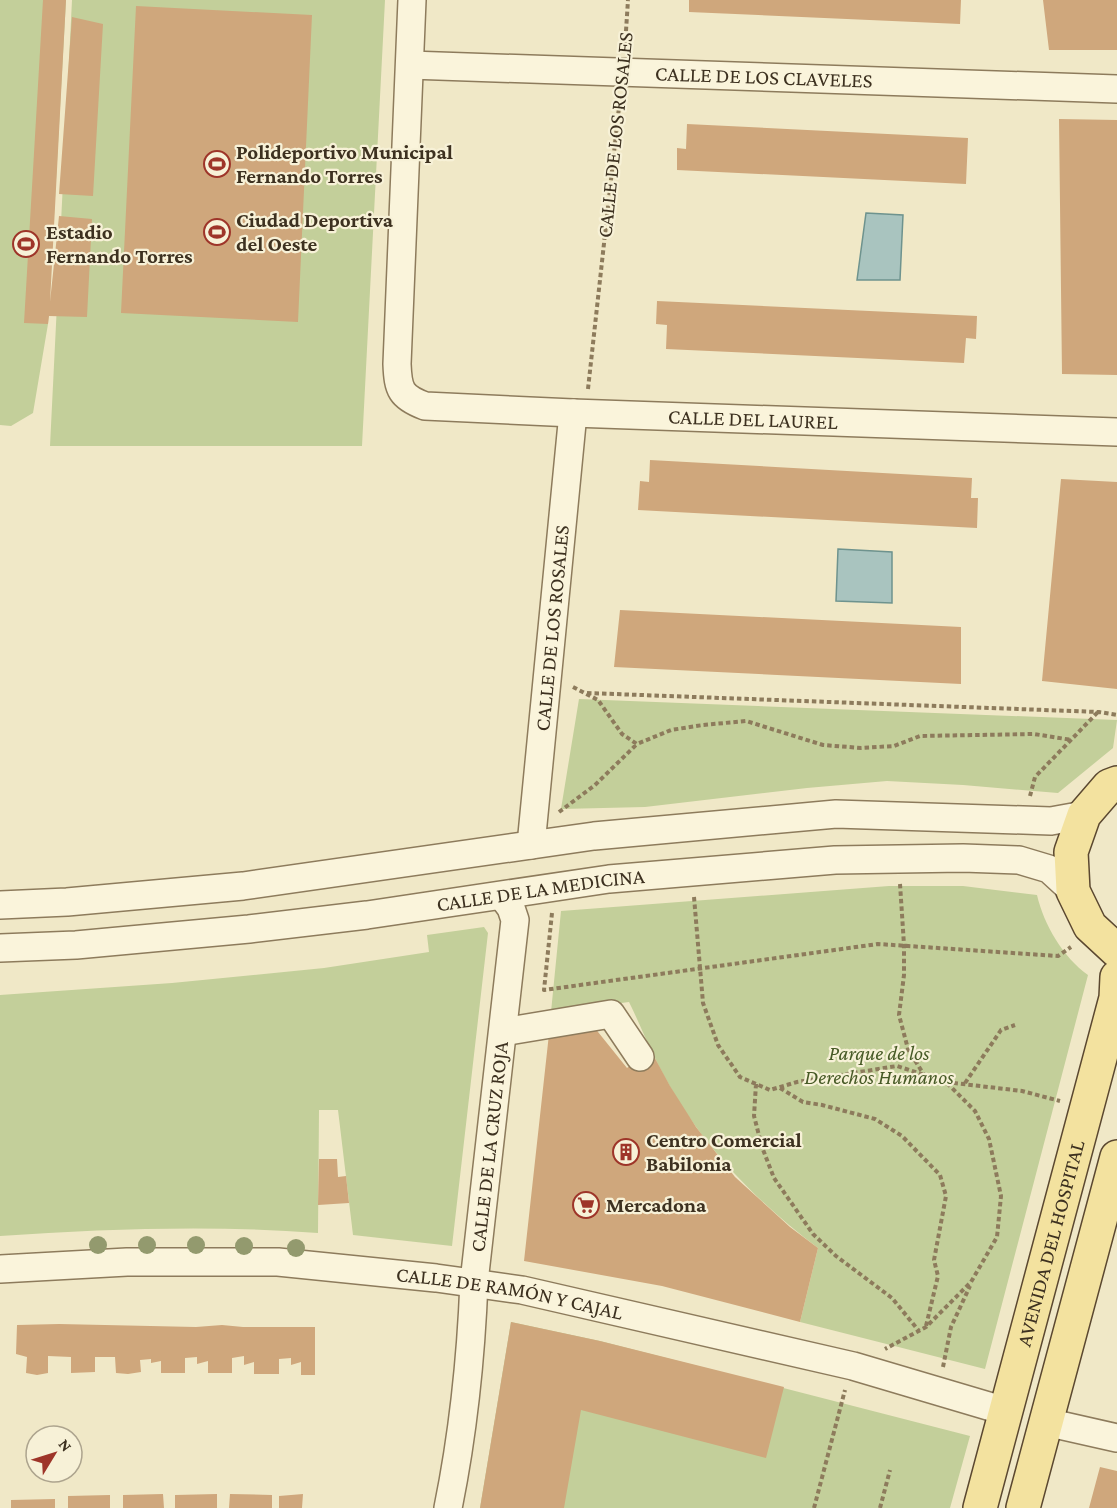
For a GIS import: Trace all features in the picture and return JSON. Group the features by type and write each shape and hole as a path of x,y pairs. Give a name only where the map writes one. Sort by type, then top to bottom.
{"main road":[{"path":"1106,941 1090,926 1073,891 1071,852 1084,815 1109,786 1117,783"},
{"name":"AVENIDA DEL HOSPITAL","path":"980,1508 1116,998 1117,977"},
{"name":"AVENIDA DEL HOSPITAL","path":"1023,1508 1117,1157"}],"street":[{"path":"410,65 412,0"},
{"name":"CALLE DE LOS CLAVELES","path":"410,65 1117,89"},
{"name":"CALLE DEL LAUREL","path":"410,65 397,364 398,384 408,399 425,406 1117,432"},
{"name":"CALLE DE LOS ROSALES","path":"532,839 548,674 579,413"},
{"path":"0,905 67,902 243,886 532,839 594,836 836,814 1051,821 1084,815"},
{"name":"CALLE DE LA MEDICINA","path":"0,948 76,945 249,928 367,915 609,879 836,861 963,858 1019,860 1049,869 1073,891"},
{"name":"CALLE DE LA CRUZ ROJA","path":"448,1508 457,1465 473,1322 474,1282 515,920 511,908 502,896"},
{"path":"503,1032 611,1014 640,1057"},
{"name":"CALLE DE RAMÓN Y CAJAL","path":"0,1269 127,1262 278,1262 474,1282 522,1290 854,1366 1005,1411"},
{"path":"1046,1422 1117,1438"}],"path":[{"name":"CALLE DE LOS ROSALES","path":"579,413 624,72 628,0"},
{"path":"548,674 598,700 622,734 636,744"},
{"path":"584,693 1099,712 1117,715"},
{"path":"1023,820 1035,777 1099,712"},
{"path":"532,839 595,785 636,744 671,730 746,722 823,744 861,747 894,746 920,736 1034,734 1072,740"},
{"path":"896,859 902,896 904,945 904,975 899,1015 908,1049 924,1075"},
{"path":"691,873 703,1003 718,1045 740,1077 770,1090 797,1082 897,1066 946,1082 1056,1098 1084,1115"},
{"path":"552,912 544,990 701,967 798,957 878,944 1058,956 1106,941"},
{"path":"964,1084 1001,1030 1015,1025"},
{"path":"938,1391 951,1327 971,1282 997,1237 1001,1196 989,1139 975,1112 946,1082"},
{"path":"756,1084 754,1116 762,1147 774,1178 813,1234 836,1256 892,1298 919,1331"},
{"path":"780,1088 803,1102 875,1119 902,1136 940,1175 946,1196 934,1260 938,1276 926,1327"},
{"path":"814,1508 841,1402 854,1366 926,1327 971,1282"},
{"path":"880,1508 890,1470"}],"green space":[{"name":"Estadio Fernando Torres","path":"0,0 66,0 48,324 33,413 11,426 0,425"},
{"name":"Ciudad Deportiva del Oeste","path":"72,0 385,0 362,446 50,446"},
{"path":"579,699 1117,720 1113,748 1058,793 887,781 645,807 561,809"},
{"name":"Parque de los Derechos Humanos","path":"889,886 963,886 1037,895 1044,918 1063,950 1088,975 985,1369 800,1322 818,1248 768,1207 724,1162 704,1137 669,1085 629,1002 551,1012 561,911"},
{"path":"484,927 488,933 452,1246 353,1235 338,1110 319,1110 318,1233 238,1229 159,1229 0,1236 0,995 172,983 324,968 429,952 427,935"},
{"path":"511,1322 600,1341 970,1436 950,1508 480,1508"}],"water":[{"path":"866,213 903,215 900,280 857,280"},
{"path":"838,549 892,552 892,603 836,601"}],"building":[{"path":"43,0 66,0 50,302 59,216 92,219 87,317 49,316 48,324 24,323"},
{"path":"689,0 961,0 960,24 689,12"},
{"path":"1043,0 1117,0 1117,50 1049,50"},
{"name":"Polideportivo Municipal Fernando Torres","path":"136,6 312,15 298,322 121,313"},
{"path":"72,17 103,24 93,196 59,194"},
{"path":"1059,119 1117,120 1117,375 1062,374"},
{"path":"687,124 968,138 966,184 677,170 677,148 686,149"},
{"path":"657,301 977,316 976,339 966,338 964,363 666,349 667,325 656,324"},
{"path":"650,460 972,478 971,498 978,498 977,528 638,510 640,481 649,482"},
{"path":"1061,479 1117,482 1117,689 1042,681"},
{"path":"620,610 961,627 961,684 614,667"},
{"name":"Centro Comercial Babilonia","path":"594,1027 627,1068 650,1049 696,1127 735,1177 790,1227 818,1248 800,1322 662,1286 524,1261 549,1034"},
{"path":"319,1159 337,1159 338,1177 346,1176 349,1203 318,1205"},
{"path":"511,1322 600,1341 784,1387 766,1458 581,1410 564,1508 480,1508"},
{"path":"17,1325 315,1327 315,1375 301,1375 301,1362 291,1365 291,1358 279,1359 279,1374 254,1374 254,1362 244,1365 244,1356 232,1358 232,1373 208,1373 208,1361 197,1364 197,1357 185,1358 185,1373 161,1373 161,1361 151,1363 151,1359 140,1360 141,1372 116,1373 115,1357 95,1357 95,1372 71,1373 71,1357 48,1356 48,1373 37,1375 26,1373 27,1357 16,1354"},
{"path":"1100,1467 1117,1471 1117,1508 1089,1508"},
{"path":"163,1494 164,1508 123,1508 123,1495"},
{"path":"217,1494 217,1508 175,1508 175,1495"},
{"path":"230,1494 272,1495 272,1508 229,1508"},
{"path":"303,1494 302,1508 279,1508 279,1496"},
{"path":"110,1495 110,1508 68,1508 68,1496"},
{"path":"55,1499 55,1508 11,1508 11,1500"}],"place":[{"name":"Polideportivo Municipal Fernando Torres","path":"217,164"},
{"name":"Ciudad Deportiva del Oeste","path":"217,232"},
{"name":"Estadio Fernando Torres","path":"26,244"},
{"name":"Centro Comercial Babilonia","path":"626,1152"},
{"name":"Mercadona","path":"586,1205"}]}
